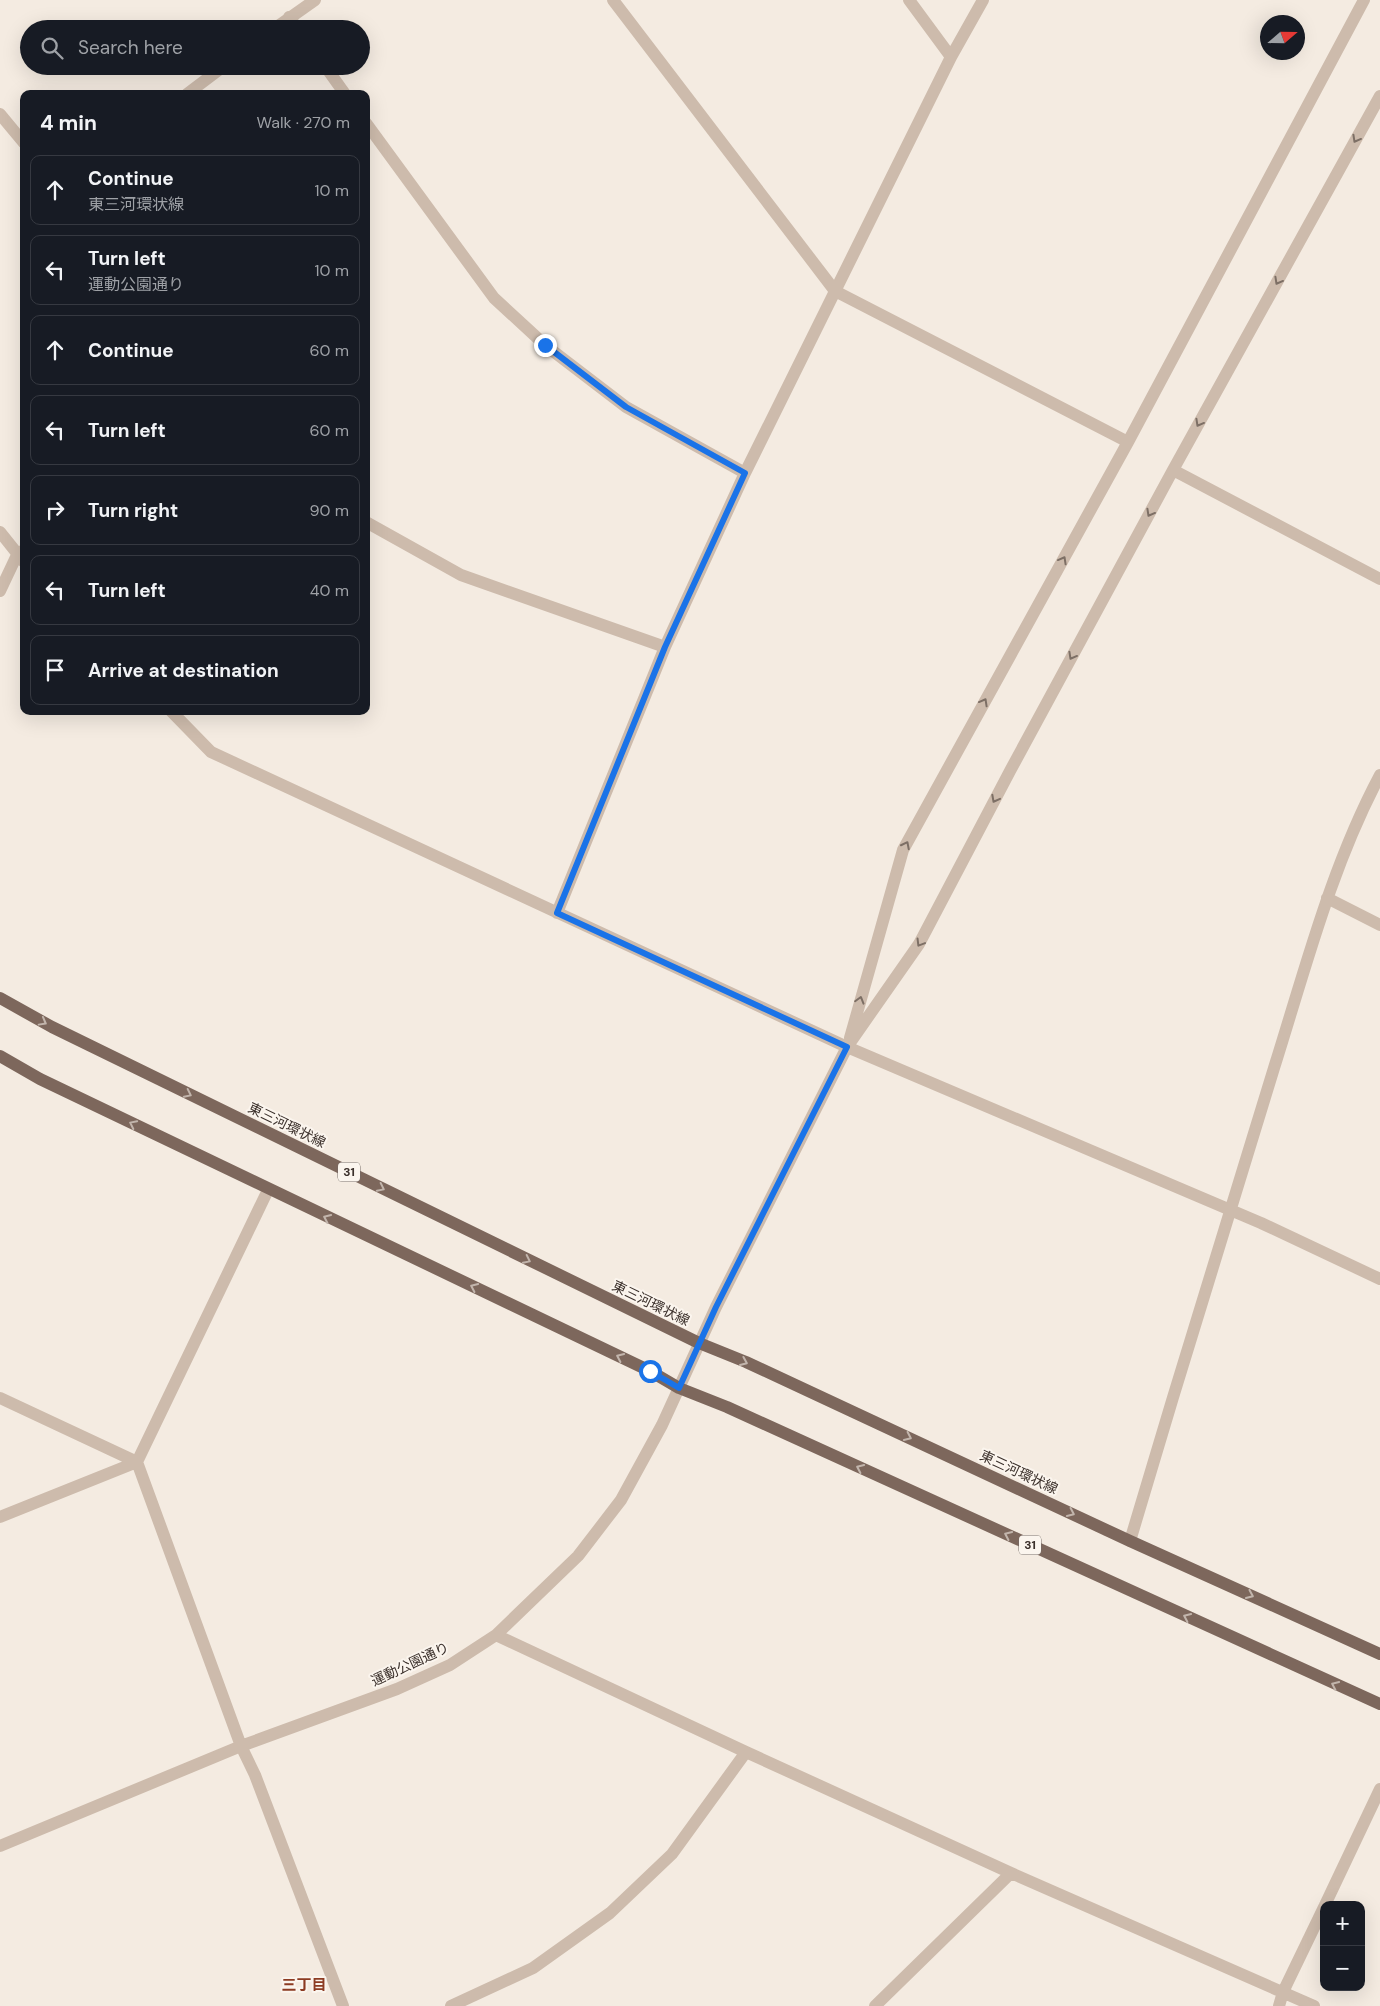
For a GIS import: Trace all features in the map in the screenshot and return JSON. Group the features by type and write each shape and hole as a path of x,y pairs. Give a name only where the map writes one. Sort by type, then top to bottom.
{"main road":[{"name":"東三河環状線","path":"0,998 52,1027 699,1343 746,1362 1130,1541 1380,1654"},
{"name":"31","path":"0,1056 40,1079 268,1190 650,1371 679,1388 727,1407 1380,1704"}],"street":[{"path":"285,20 315,0"},
{"path":"614,0 835,291 1128,442"},
{"path":"909,0 951,57"},
{"path":"557,913 665,647 745,473 951,57 983,0"},
{"path":"847,1047 903,850 1128,442 1364,0"},
{"path":"192,90 212,75"},
{"path":"331,75 342,90"},
{"path":"847,1047 919,944 1010,771 1173,470 1380,96"},
{"path":"0,114 20,137"},
{"path":"370,128 494,298 545,345 626,407 745,473"},
{"path":"1173,470 1380,579"},
{"path":"370,524 461,575 665,647"},
{"path":"0,532 20,554"},
{"path":"0,591 20,557"},
{"path":"175,715 211,752 847,1047 1230,1210 1380,1279"},
{"path":"1130,1541 1327,898 1366,801 1380,775"},
{"path":"1327,898 1380,925"},
{"name":"運動公園通り","path":"0,1846 241,1746 397,1689 450,1665 496,1635 578,1556 621,1500 662,1425 699,1343 847,1047"},
{"path":"0,1517 137,1462 268,1190"},
{"path":"0,1398 137,1462 241,1746 255,1776 343,2006"},
{"path":"496,1635 1011,1873 1314,2006"},
{"path":"451,2006 533,1968 610,1913 672,1854 746,1752"},
{"path":"1326,1901 1380,1789"},
{"path":"875,2006 1011,1873"},
{"path":"1279,2006 1283,1992 1320,1914"}],"district":[{"name":"三丁目","path":"304,1985"}],"route":[{"path":"545,345 626,407 745,473 665,647 557,913 847,1047 716,1307 679,1388 650,1371"}]}
